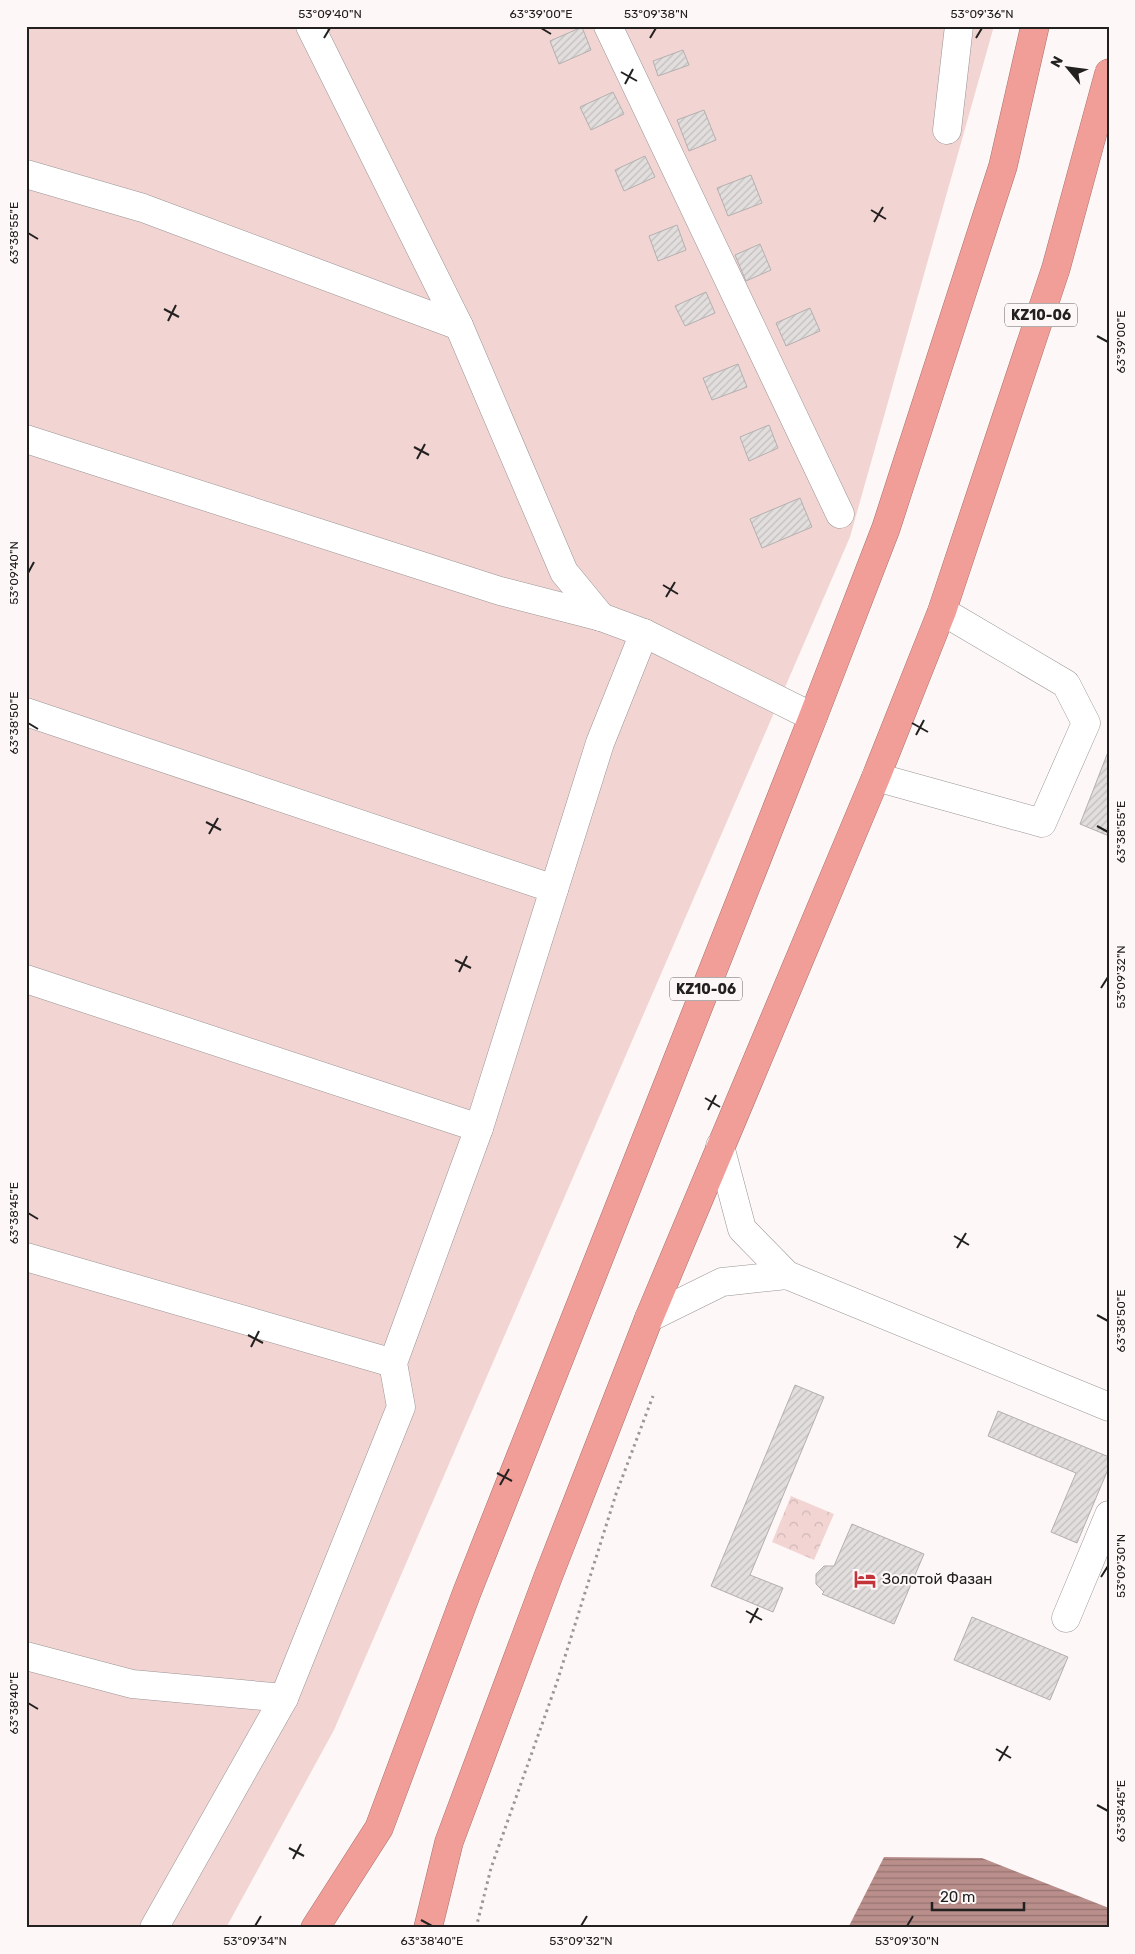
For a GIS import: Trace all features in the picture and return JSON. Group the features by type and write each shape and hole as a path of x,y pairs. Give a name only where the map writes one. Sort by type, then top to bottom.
{"highway":[{"name":"KZ10-06","path":"315,1928 379,1828 467,1592 814,717 886,528 1000,176 1035,26"},
{"name":"KZ10-06","path":"428,1928 449,1842 548,1577 649,1318 876,778 942,611 1056,268 1109,72"}],"street":[{"path":"310,26 459,326 564,572 601,617"},
{"path":"608,26 840,514"},
{"path":"947,130 959,26"},
{"path":"26,174 143,208 459,326"},
{"path":"26,439 500,591 601,617 644,633 814,717"},
{"path":"876,778 1042,823 1086,723 1066,684 942,611"},
{"path":"154,1928 284,1698 401,1407 393,1363 479,1128 600,743 644,633"},
{"path":"26,712 554,889"},
{"path":"26,979 479,1128"},
{"path":"720,1146 742,1229 787,1275 1109,1407"},
{"path":"26,1257 393,1363"},
{"path":"649,1318 722,1282 787,1275"},
{"path":"1066,1618 1109,1515"},
{"path":"26,1656 132,1684 284,1698"}],"green space":[{"path":"26,26 994,26 850,537 334,1730 226,1928 26,1928"},
{"path":"791,1496 834,1514 814,1560 772,1542"}],"shaded area":[{"path":"884,1857 982,1858 1109,1908 1109,1928 848,1928"}],"building":[{"path":"582,27 591,50 559,64 550,41"},
{"path":"683,50 689,65 658,76 653,61"},
{"path":"613,92 624,114 591,130 580,107"},
{"path":"704,110 716,140 689,151 677,120"},
{"path":"645,156 655,177 624,191 615,170"},
{"path":"751,175 762,203 728,216 717,188"},
{"path":"677,225 686,250 658,261 649,236"},
{"path":"760,244 771,270 746,281 735,255"},
{"path":"706,292 715,313 685,326 675,306"},
{"path":"810,308 820,331 786,346 776,323"},
{"path":"738,364 747,387 712,400 703,378"},
{"path":"769,425 778,448 749,461 740,437"},
{"path":"800,498 812,527 762,548 750,519"},
{"path":"1109,753 1109,836 1080,824"},
{"path":"795,1385 824,1397 750,1575 783,1588 773,1612 711,1586"},
{"path":"998,1411 1109,1457 1109,1467 1077,1543 1051,1532 1076,1473 988,1436"},
{"name":"Золотой Фазан","path":"852,1524 924,1554 894,1624 822,1594 824,1592 816,1584 816,1574 824,1566 834,1566"},
{"path":"972,1617 1068,1657 1050,1700 954,1660"}],"place":[{"name":"Золотой Фазан","path":"865,1579"}]}
